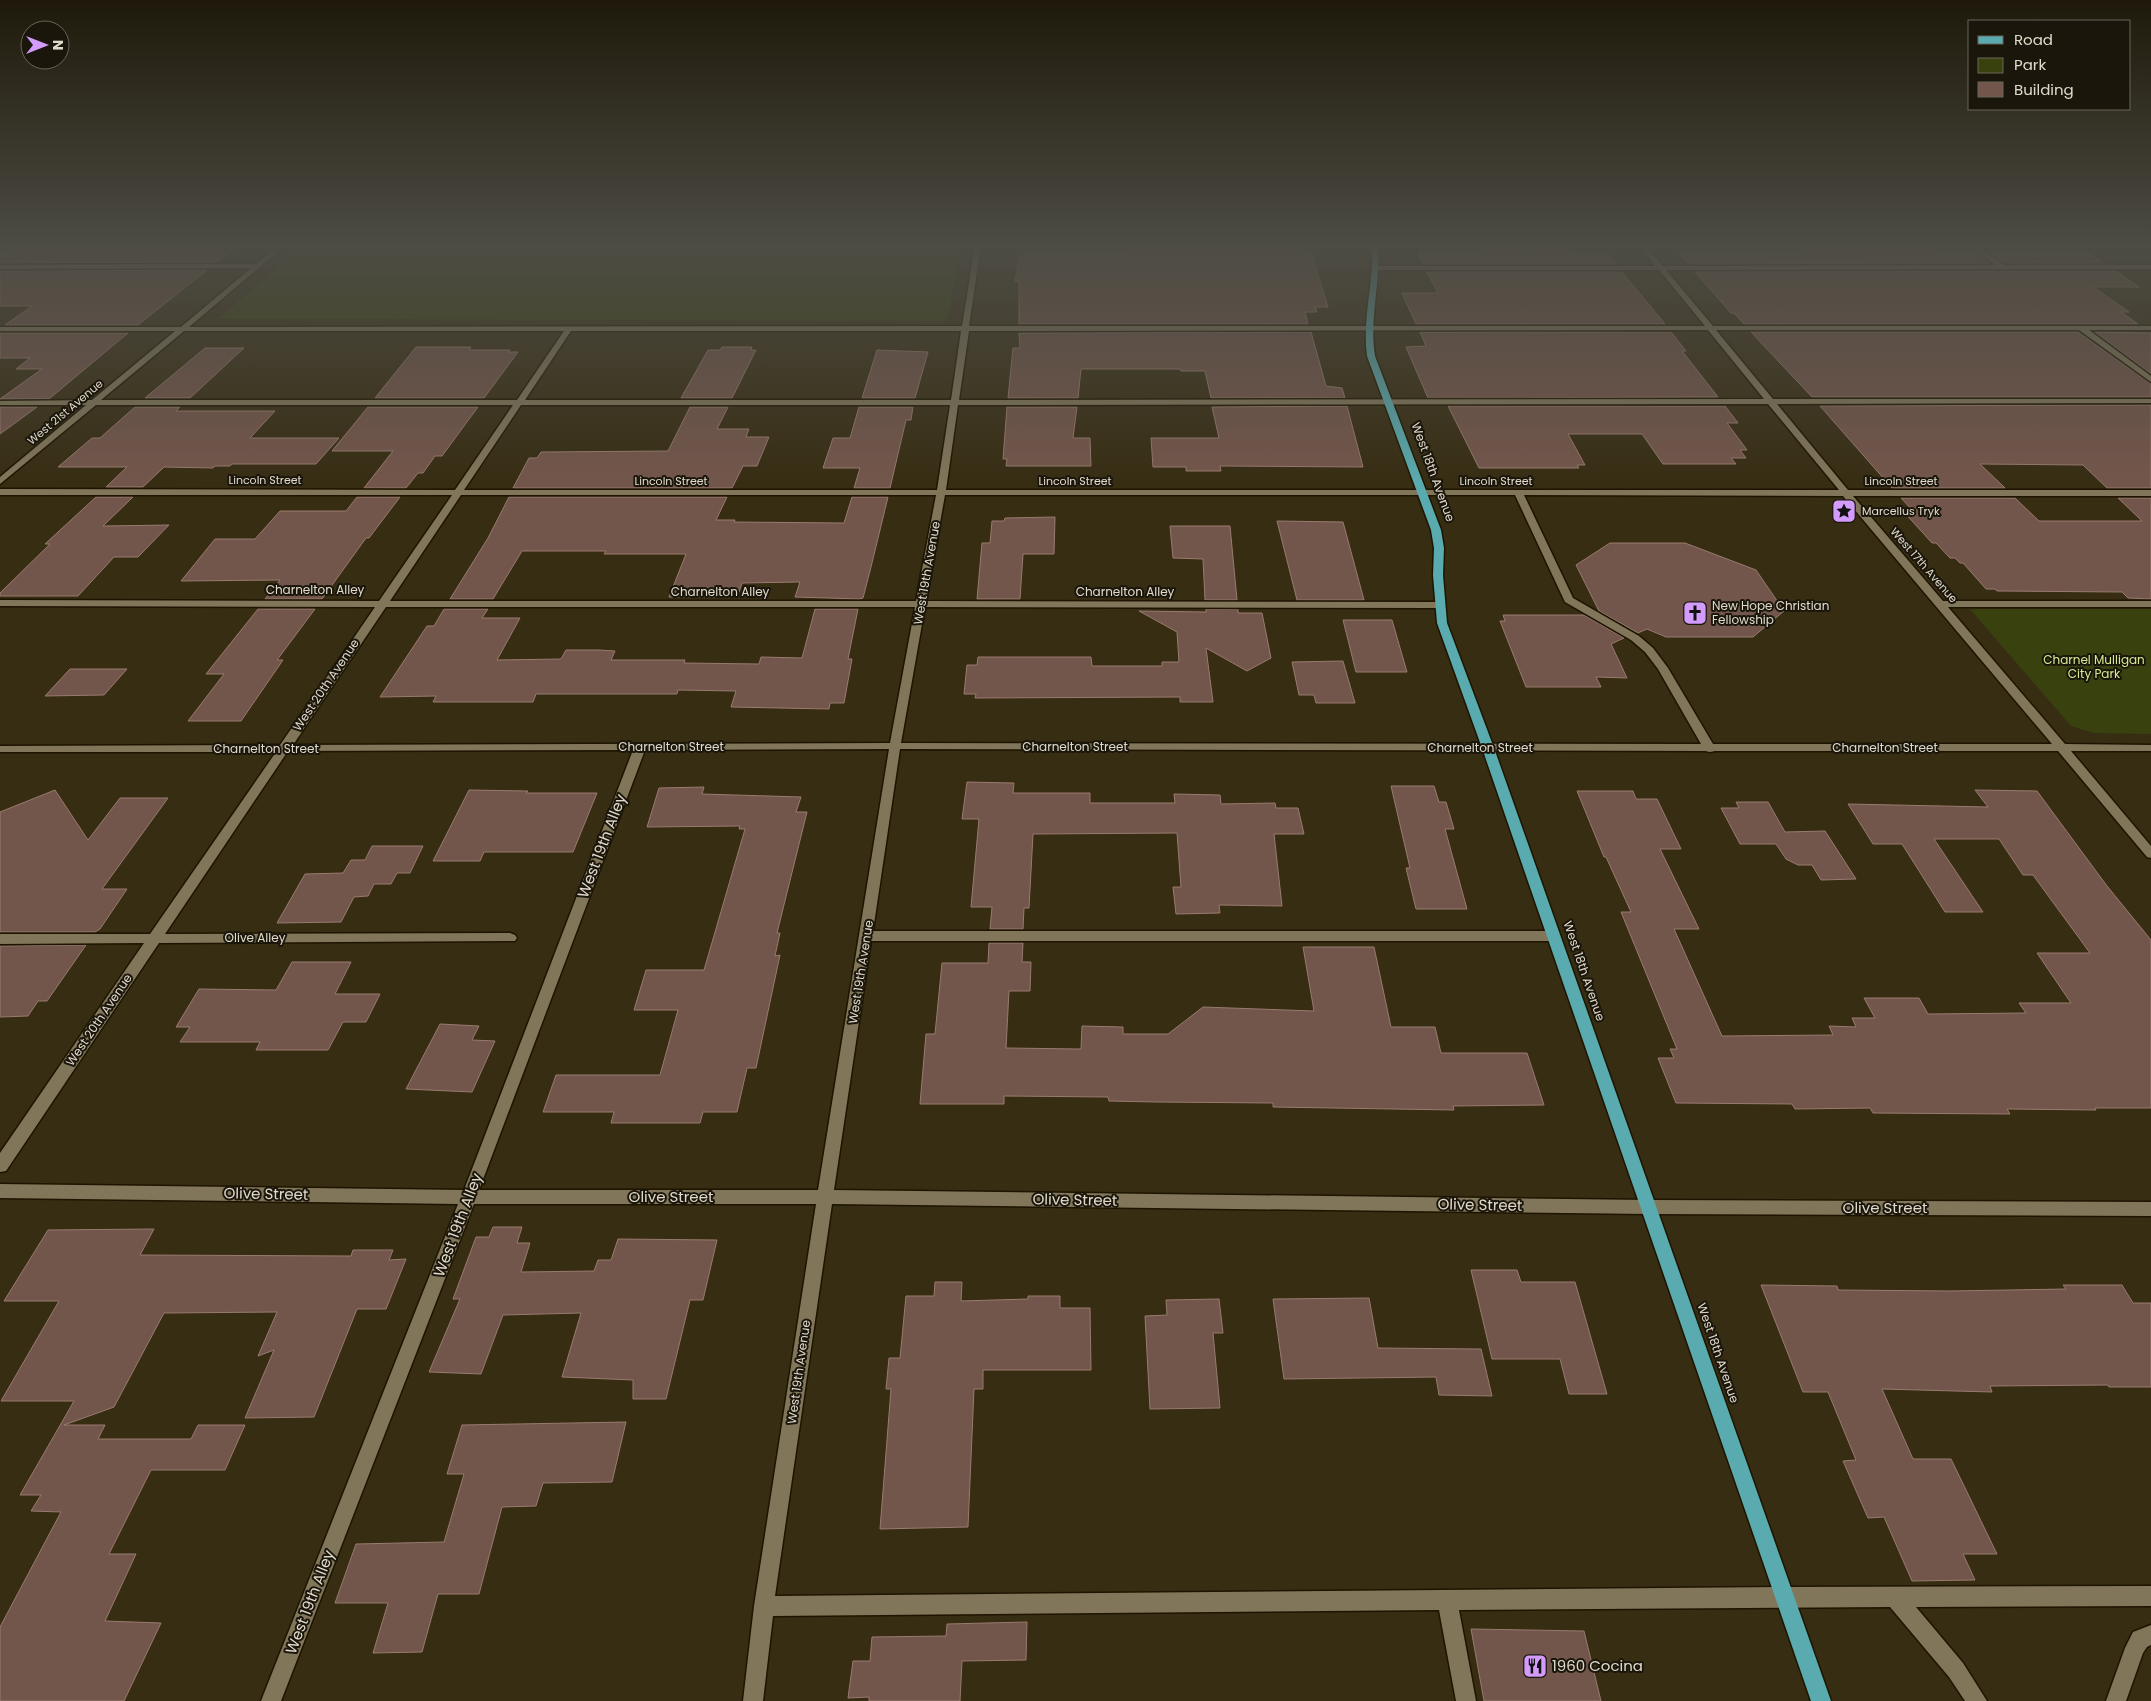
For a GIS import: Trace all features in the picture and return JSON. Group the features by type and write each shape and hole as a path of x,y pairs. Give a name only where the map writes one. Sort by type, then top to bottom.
{"main road":[{"name":"West 18th Avenue","path":"1369,324 1371,356 1436,530 1439,548 1438,575 1442,623 1488,748 1821,1701"}],"street":[{"name":"West 21st Avenue","path":"0,482 188,324"},
{"name":"West 19th Avenue","path":"753,1701 764,1606 825,1197 895,746 941,492 967,324"},
{"name":"West 17th Avenue","path":"1708,324 1846,493 1942,604 2151,854"},
{"path":"2081,328 2151,380"},
{"path":"0,329 2151,328"},
{"name":"West 20th Avenue","path":"0,1166 569,329"},
{"path":"0,403 2151,401"},
{"name":"Lincoln Street","path":"0,492 2151,493"},
{"path":"1518,492 1569,600 1635,638 1649,650 1663,668 1710,748"},
{"name":"Charnelton Alley","path":"0,604 1440,605"},
{"path":"1942,604 2151,604"},
{"name":"Charnelton Street","path":"0,749 895,746 2151,748"},
{"name":"West 19th Alley","path":"271,1701 469,1197 640,747"},
{"path":"866,936 1553,936"},
{"name":"Olive Alley","path":"0,939 510,938"},
{"name":"Olive Street","path":"0,1191 469,1197 825,1197 1648,1207 2151,1209"},
{"path":"764,1606 1785,1597 2151,1596"},
{"path":"1896,1598 1971,1689 1977,1701"},
{"path":"1447,1601 1466,1701"},
{"path":"2116,1701 2135,1648 2140,1639 2151,1635"}],"green space":[{"name":"Charnel Mulligan City Park","path":"1970,609 2151,609 2151,734 2094,733 2071,726"}],"building":[{"path":"6,324 139,324 138,325"},
{"path":"1311,332 1326,386 1342,388 1345,398 1211,398 1205,371 1181,371 1180,369 1081,369 1078,398 1008,398 1013,348 1020,348 1019,333"},
{"path":"1420,332 1671,332 1686,351 1682,351 1718,397 1428,398 1406,347 1426,346"},
{"path":"1751,332 2078,332 2151,384 2151,397 1812,397"},
{"path":"2095,332 2151,333 2151,374"},
{"path":"0,333 128,333 49,399 0,399 42,369 16,369 30,358 0,358"},
{"path":"416,347 471,347 469,350 510,350 508,352 518,352 484,398 375,398"},
{"path":"722,347 752,347 751,350 756,350 732,398 681,398 708,350 720,350"},
{"path":"205,348 244,348 190,398 145,398"},
{"path":"877,350 928,352 915,398 862,398"},
{"path":"2151,405 2151,488 2107,488 2083,465 1980,464 2005,488 1892,488 1820,406"},
{"path":"1347,406 1363,467 1220,466 1221,471 1186,471 1186,467 1153,467 1151,438 1219,438 1212,407"},
{"path":"1448,406 1725,406 1738,423 1727,423 1747,450 1740,450 1746,458 1731,458 1736,464 1663,464 1642,434 1568,434 1585,465 1577,465 1579,468 1479,468"},
{"path":"0,407 37,407 0,434"},
{"path":"135,407 180,407 176,411 275,411 250,438 339,438 316,464 232,464 230,466 215,466 213,468 164,467 143,487 106,487 127,467 58,467 92,438 100,438"},
{"path":"368,407 478,407 442,456 435,456 423,473 418,473 406,488 364,488 393,451 332,451"},
{"path":"690,407 728,407 717,429 749,429 746,437 769,437 757,466 743,466 732,488 513,488 529,458 537,458 541,452 668,451"},
{"path":"859,407 913,407 911,420 906,420 890,488 854,488 860,468 823,468 833,438 850,438"},
{"path":"1007,407 1077,407 1073,438 1090,438 1091,466 1006,466 1007,459 1003,459"},
{"path":"96,497 133,497 103,526 169,525 138,557 114,557 78,596 0,596 0,593 50,544 45,544"},
{"path":"357,497 400,497 369,538 366,538 322,599 265,599 280,580 181,581 215,539 255,539 280,511 346,511"},
{"path":"509,497 727,497 716,520 735,520 734,522 844,523 852,497 888,497 863,598 860,599 795,597 800,582 742,583 739,592 719,592 717,597 669,597 686,554 604,554 606,551 522,551 493,599 450,599 488,538"},
{"path":"1901,498 2015,498 2039,521 2142,521 2118,498 2151,498 2151,599 2128,598 2122,592 1997,591 1995,589 1986,589 1963,563 1960,563 1955,558 1950,558 1936,543 1932,543 1903,511 1913,511"},
{"path":"1055,517 1054,554 1023,554 1020,599 977,599 982,543 990,543 992,521 1004,521 1005,518"},
{"path":"1277,521 1343,522 1364,600 1297,600"},
{"path":"1170,526 1230,526 1237,600 1205,600 1203,559 1173,558"},
{"name":"New Hope Christian Fellowship","path":"1610,543 1685,543 1756,570 1784,611 1753,637 1666,637 1647,629 1638,633 1599,611 1576,565"},
{"path":"258,609 315,609 277,660 283,660 241,721 188,721 224,674 206,674"},
{"path":"444,609 488,609 482,618 520,618 497,660 561,659 566,650 599,650 615,651 611,660 685,660 684,663 759,664 761,657 802,658 815,609 858,609 848,659 852,659 844,703 830,703 829,709 731,707 736,691 678,690 677,694 536,694 533,702 433,702 436,696 380,697 427,626 434,626"},
{"path":"1206,609 1238,609 1238,613 1262,613 1271,658 1247,671 1206,648 1213,702 1180,702 1180,697 975,698 976,694 964,694 967,665 977,665 978,657 1091,657 1092,666 1162,666 1162,662 1179,662 1177,632 1139,611 1206,612"},
{"path":"1503,615 1584,615 1624,638 1611,644 1627,678 1596,677 1601,687 1526,687 1500,621 1505,621"},
{"path":"1343,620 1392,620 1407,672 1356,672"},
{"path":"1343,661 1355,703 1316,703 1314,695 1299,695 1292,662"},
{"path":"70,669 127,669 104,695 45,696"},
{"path":"967,782 1014,783 1013,793 1090,793 1090,803 1175,803 1174,794 1220,795 1221,804 1275,803 1276,808 1298,808 1304,834 1274,834 1282,906 1219,905 1220,913 1176,914 1173,887 1181,887 1177,833 1033,834 1029,908 1024,908 1023,929 990,929 992,907 971,907 979,819 962,819"},
{"path":"1391,786 1434,786 1439,802 1446,802 1454,829 1445,829 1467,909 1416,909 1406,868 1410,868"},
{"path":"704,787 702,794 801,797 796,812 807,812 777,933 780,933 775,956 780,955 756,1068 747,1068 737,1112 703,1112 700,1123 611,1123 614,1112 543,1112 556,1075 660,1075 678,1010 634,1010 646,970 704,970 745,829 739,829 740,826 647,827 659,788"},
{"path":"55,790 88,840 120,798 168,798 102,889 127,889 100,929 95,932 0,932 0,812"},
{"path":"469,790 528,791 526,793 597,793 573,852 484,852 480,861 433,861"},
{"path":"1975,790 2037,791 2107,886 2151,940 2151,1108 2095,1108 2096,1110 2007,1109 2010,1114 1873,1113 1870,1108 1795,1109 1792,1104 1676,1103 1658,1058 1674,1058 1670,1049 1677,1049 1621,912 1631,912 1606,857 1604,857 1577,791 1633,791 1636,799 1657,799 1681,849 1660,849 1699,929 1674,929 1722,1036 1833,1035 1829,1026 1856,1027 1852,1018 1875,1018 1864,998 1919,998 1928,1014 2026,1013 2019,1003 2071,1003 2037,953 2090,953 2033,875 2023,875 1999,839 1934,839 1983,912 1945,912 1902,844 1873,844 1848,804 1988,807"},
{"path":"1736,802 1768,802 1785,832 1825,831 1856,879 1821,880 1812,865 1798,865 1786,859 1776,844 1740,844 1721,808 1739,808"},
{"path":"372,846 423,846 410,873 397,873 391,884 374,884 368,896 354,897 341,922 277,923 305,874 343,873 351,860 365,860"},
{"path":"989,943 1023,943 1022,962 1031,962 1030,991 1009,991 1006,1048 1081,1049 1082,1026 1123,1027 1123,1034 1168,1034 1203,1007 1314,1011 1303,947 1374,947 1391,1027 1435,1027 1441,1053 1527,1053 1544,1105 1453,1106 1454,1110 1273,1107 1273,1103 1109,1101 1108,1097 1004,1096 1004,1104 920,1104 926,1034 935,1034 942,963 988,963"},
{"path":"86,945 47,1001 38,1001 28,1016 0,1017 0,946"},
{"path":"292,962 351,962 335,994 380,994 366,1022 343,1022 328,1050 256,1050 260,1042 180,1042 190,1027 176,1027 199,989 276,990"},
{"path":"440,1024 479,1026 472,1040 495,1041 472,1092 406,1089"},
{"path":"493,1227 522,1227 517,1243 530,1243 521,1272 594,1271 598,1260 611,1260 618,1239 717,1240 703,1300 690,1300 666,1399 633,1399 633,1380 562,1377 581,1313 503,1315 481,1374 429,1372 460,1299 453,1299 476,1237 489,1237"},
{"path":"154,1229 140,1255 351,1256 353,1250 393,1250 389,1260 406,1259 386,1309 357,1309 314,1417 245,1418 274,1350 258,1356 277,1312 164,1313 114,1407 64,1425 105,1425 98,1439 191,1439 198,1425 245,1425 225,1470 151,1470 109,1554 136,1554 105,1621 161,1623 124,1701 0,1701 0,1627 61,1512 31,1511 41,1495 20,1495 74,1401 1,1401 59,1301 4,1301 48,1230"},
{"path":"1471,1270 1517,1270 1521,1282 1575,1282 1607,1394 1569,1394 1560,1359 1492,1359"},
{"path":"935,1282 962,1282 961,1301 1028,1299 1028,1296 1060,1296 1060,1308 1090,1308 1091,1370 983,1370 983,1389 974,1389 968,1527 880,1529 891,1389 886,1389 889,1358 900,1358 906,1296 934,1296"},
{"path":"1761,1285 1837,1286 1838,1290 1950,1291 2066,1289 2063,1285 2122,1285 2133,1303 2151,1303 2151,1387 2109,1387 2108,1385 1990,1386 1992,1392 1882,1389 1913,1459 1951,1459 1997,1554 1963,1554 1975,1580 1912,1581 1884,1517 1868,1518 1843,1461 1856,1460 1828,1392 1803,1392"},
{"path":"1369,1298 1378,1348 1481,1349 1492,1396 1439,1395 1436,1377 1284,1379 1273,1299"},
{"path":"1219,1299 1223,1333 1213,1333 1220,1408 1150,1409 1145,1316 1167,1315 1166,1300"},
{"path":"626,1422 612,1482 543,1483 536,1506 502,1507 479,1594 438,1594 422,1652 373,1653 388,1603 335,1603 356,1544 444,1542 464,1474 447,1474 462,1425"},
{"path":"1027,1622 1026,1660 962,1661 960,1701 869,1701 869,1697 848,1698 853,1661 870,1661 872,1637 946,1636 947,1624"},
{"name":"1960 Cocina","path":"1471,1629 1584,1631 1601,1701 1484,1701"}],"place":[{"name":"Marcellus Tryk","path":"1844,511"},
{"name":"New Hope Christian Fellowship","path":"1695,613"},
{"name":"1960 Cocina","path":"1535,1666"}]}
